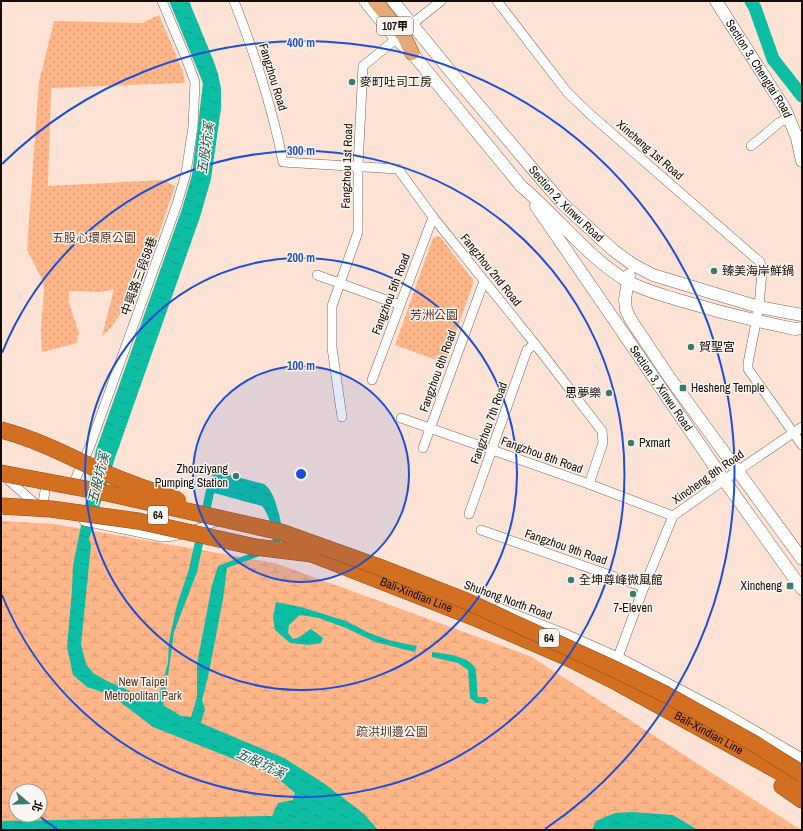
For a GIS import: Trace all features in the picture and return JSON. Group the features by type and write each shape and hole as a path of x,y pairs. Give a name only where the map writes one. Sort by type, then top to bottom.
{"highway":[{"path":"1,427 59,451 104,473 141,487 198,507 281,532"},
{"path":"1,430 20,435"},
{"name":"Bali-Xindian Line","path":"2,478 107,493 281,532 393,573 494,613 666,694 755,744 802,774"},
{"name":"Bali-Xindian Line","path":"2,478 185,521 259,536 312,554 473,617 568,658 618,683 778,771 802,787"},
{"path":"1,506 51,509 138,521 255,547 312,554"},
{"path":"718,738 744,759 802,800"},
{"path":"755,744 802,765"}],"main road":[{"name":"Section 2, Xinwu Road","path":"364,1 396,39 412,53 521,186 601,262 628,281 650,291 756,321 800,329"},
{"name":"Section 2, Xinwu Road","path":"375,1 404,36 412,53"},
{"name":"Section 2, Xinwu Road","path":"393,1 465,89 564,204 594,234 613,250 632,264 653,275 759,307 802,315"},
{"name":"Section 3, Chengtai Road","path":"716,1 762,72 789,118 802,161"},
{"name":"Section 3, Xinwu Road","path":"521,186 724,480 802,589"},
{"name":"Section 3, Xinwu Road","path":"632,264 625,299 626,310 631,320 669,377 802,559"},
{"path":"759,307 802,309"}],"street":[{"name":"中興路三段58巷","path":"2,478 72,489 90,446 177,204 186,172 193,127 195,82 162,1"},
{"name":"Fangzhou Road","path":"234,1 251,44 269,99 284,162"},
{"path":"412,24 441,1"},
{"name":"Xincheng 1st Road","path":"497,1 567,92 592,116 760,262 762,271 759,307 748,363 748,370 802,445"},
{"name":"Fangzhou 1st Road","path":"342,417 332,348 332,306 358,232 358,166 363,66 396,39"},
{"path":"751,146 780,122 789,118"},
{"name":"Fangzhou 2nd Road","path":"284,162 398,170 433,217 535,344 602,431 603,443 589,484"},
{"name":"Fangzhou 5th Road","path":"372,380 433,217"},
{"path":"317,275 340,282 400,305"},
{"name":"Fangzhou 6th Road","path":"423,448 484,281"},
{"name":"Fangzhou 7th Road","path":"469,514 527,350 535,344"},
{"name":"Fangzhou 8th Road","path":"401,418 589,484 673,516"},
{"name":"Xincheng 8th Road","path":"618,657 644,587 673,516 802,427"},
{"name":"Shuhong North Road","path":"114,474 106,497 157,509 187,514 308,544 492,606 555,630 618,657 723,712 802,758"},
{"path":"2,478 42,509 42,511 51,515 151,536 172,537 217,521"},
{"path":"42,509 46,485"},
{"path":"151,536 157,509"},
{"path":"183,534 187,514"},
{"name":"Fangzhou 9th Road","path":"481,530 644,587"}],"green space":[{"name":"五股心環原公園","path":"159,15 183,72 185,83 51,88 48,186 163,180 175,186 151,257 138,289 109,330 102,336 114,289 101,292 69,291 69,303 79,333 77,343 42,352 41,328 44,289 41,277 27,250 39,82 54,21 142,23"},
{"name":"芳洲公園","path":"438,236 473,280 473,284 445,363 395,345 433,238"},
{"name":"New Taipei Metropolitan Park","path":"1,521 54,524 275,563 530,656 801,830 1,830"}],"water":[{"name":"五股坑溪","path":"169,1 189,1 218,74 221,88 221,108 211,179 200,217 115,458 89,539 91,545 81,645 86,664 93,673 107,681 157,703 168,663 169,641 177,605 189,569 206,490 214,471 264,484 272,493 276,504 281,524 280,542 275,548 269,551 227,568 223,599 202,700 205,709 201,723 284,758 325,784 364,814 378,830 1,830 1,821 8,821 8,823 48,823 48,820 272,816 278,803 293,800 295,793 274,775 153,727 111,695 87,687 73,675 67,647 73,566 96,450 182,209 192,175 203,83","holes":["214,493 262,506 265,509 270,523 272,543 267,547 218,566 212,585 197,664 197,697 191,717 181,716 163,705 174,632 197,572"]},
{"path":"276,602 301,607 346,621 369,633 392,641 417,646 415,652 375,642 346,628 319,618 300,615 289,625 288,633 293,639 311,629 323,638 321,643 309,645 290,643 275,630 273,618"},
{"path":"432,652 463,658 472,664 476,670 478,697 486,697 489,701 485,704 476,703 470,698 468,670 458,663 432,657"},
{"path":"632,812 673,815 698,830 592,830 596,821 615,813"}],"waterway":[{"path":"751,1 755,8 773,59 802,96"}],"place":[{"name":"麥町吐司工房","path":"352,82"},
{"name":"臻美海岸鮮鍋","path":"714,271"},
{"name":"賀聖宮","path":"691,347"},
{"name":"Hesheng Temple","path":"683,388"},
{"name":"思夢樂","path":"609,393"},
{"name":"Pxmart","path":"631,443"},
{"name":"Zhouziyang Pumping Station","path":"236,476"},
{"name":"全坤尊峰微風館","path":"571,580"},
{"name":"Xincheng","path":"790,586"},
{"name":"7-Eleven","path":"633,594"}],"park label":[{"name":"疏洪圳邊公園","path":"392,732"}]}
